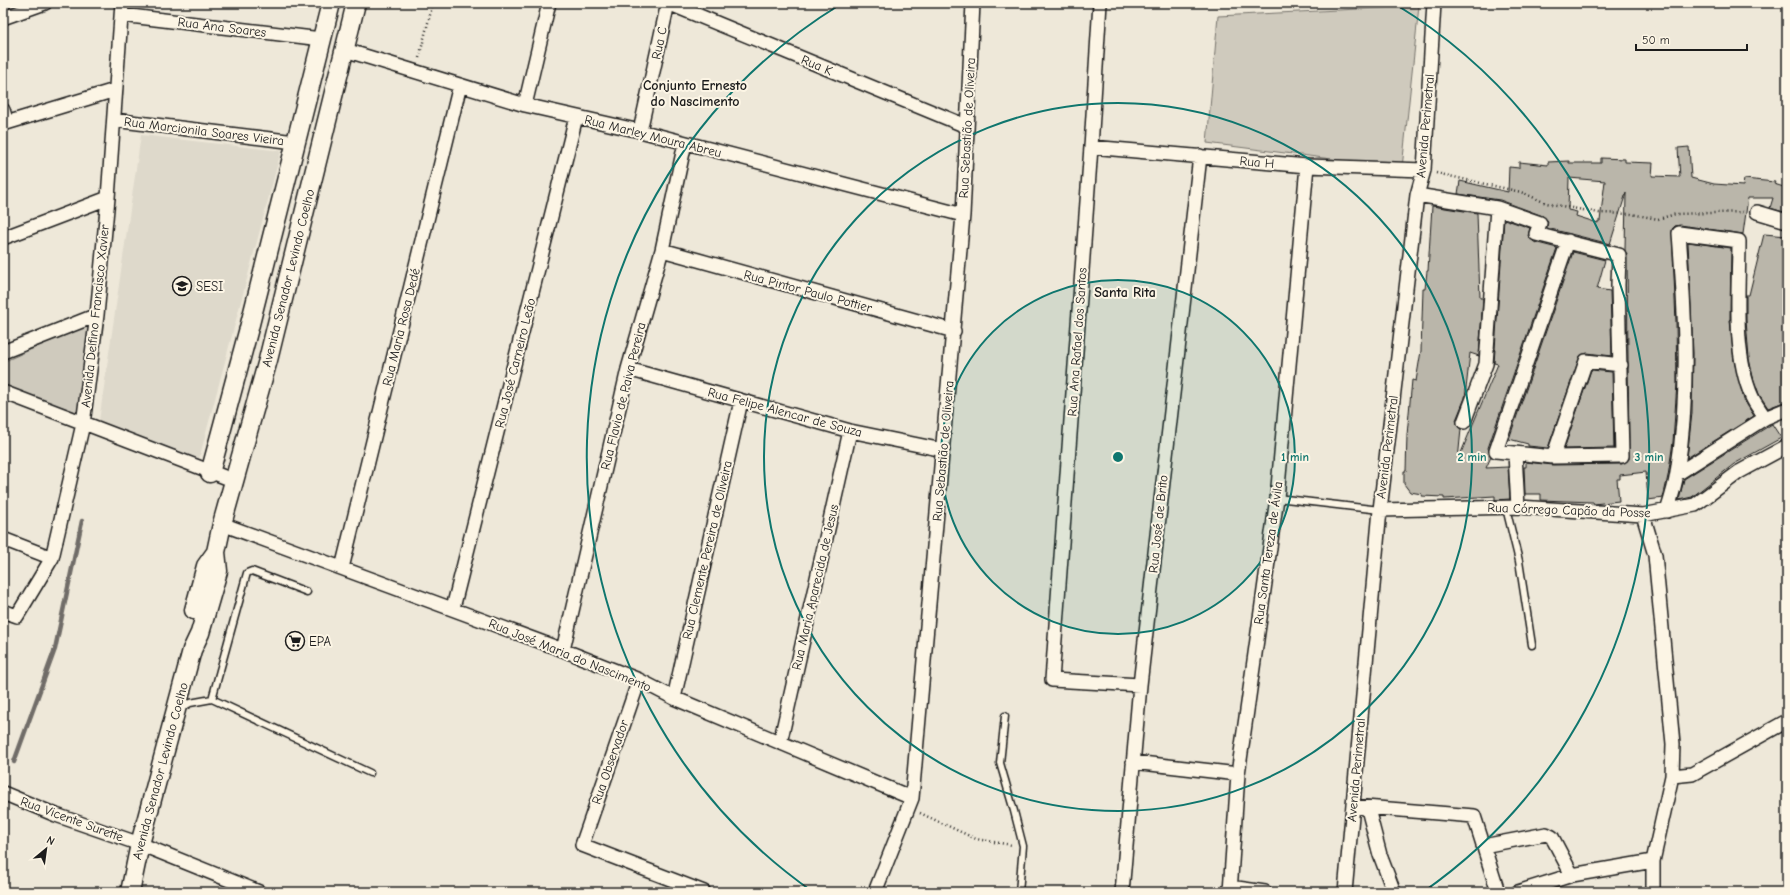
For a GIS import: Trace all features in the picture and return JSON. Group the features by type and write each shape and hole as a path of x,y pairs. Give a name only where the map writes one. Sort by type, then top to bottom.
{"street":[{"path":"3,18 45,3"},
{"name":"Avenida Senador Levindo Coelho","path":"210,473 249,328 331,3"},
{"name":"Avenida Senador Levindo Coelho","path":"130,892 140,844 192,650 200,634 218,571 216,552 222,524 268,360 356,3"},
{"path":"524,105 549,3"},
{"name":"Rua K","path":"668,3 966,126"},
{"name":"Rua C","path":"640,131 668,3"},
{"name":"Rua Sebastião de Oliveira","path":"875,892 912,798 954,331 963,215 966,126 974,3"},
{"name":"Rua Ana Rafael dos Santos","path":"1100,3 1091,147 1052,680 1140,685"},
{"name":"Avenida Perimetral","path":"1345,892 1380,510 1417,195 1424,170 1434,3"},
{"name":"Rua Ana Soares","path":"122,9 322,39"},
{"name":"Avenida Delfino Francisco Xavier","path":"3,611 17,616 52,558 83,424 97,315 108,198 122,9"},
{"name":"Rua Marley Moura Abreu","path":"345,50 524,105 640,131 963,215"},
{"name":"Rua Maria Rosa Dedé","path":"342,568 460,85"},
{"path":"3,110 5,123 115,90"},
{"name":"Rua José Carneiro Leão","path":"453,608 576,117"},
{"name":"Rua Marcionila Soares Vieira","path":"114,120 295,142"},
{"name":"Rua Flavio de Paiva Pereira","path":"563,650 628,369 662,250 685,143"},
{"name":"Rua H","path":"1091,147 1307,166 1424,170"},
{"name":"Rua José de Brito","path":"1122,892 1140,685 1200,156"},
{"name":"Rua Santa Tereza de Ávila","path":"1230,889 1238,774 1277,498 1307,166"},
{"path":"1417,195 1497,208 1540,223 1536,234 1568,241 1619,255 1618,285 1622,456 1553,457 1496,452 1568,241"},
{"path":"3,238 108,198"},
{"path":"1464,422 1486,364 1497,208"},
{"path":"1757,212 1787,221"},
{"path":"1667,511 1677,474 1685,397 1685,324 1679,234 1739,241 1739,336 1744,369 1752,398 1765,418"},
{"name":"Rua Pintor Paulo Pottier","path":"662,250 954,331"},
{"path":"3,352 97,315"},
{"path":"1553,457 1586,361 1620,365"},
{"name":"Rua Felipe Alencar de Souza","path":"628,369 850,431 943,450"},
{"path":"3,392 210,473 235,481"},
{"name":"Rua Clemente Pereira de Oliveira","path":"674,698 742,401"},
{"path":"1677,474 1765,418 1787,408"},
{"name":"Rua Maria Aparecida de Jesus","path":"780,743 850,431"},
{"name":"Rua Córrego Capão da Posse","path":"1380,510 1512,507 1643,515 1695,505 1738,472 1787,446"},
{"path":"1512,507 1516,454"},
{"path":"1643,515 1655,555 1673,744 1672,776 1653,861 1653,892"},
{"name":"Rua José Maria do Nascimento","path":"222,524 453,608 639,680 674,698 912,798"},
{"path":"3,538 52,558"},
{"name":"Rua Observador","path":"639,680 582,845 704,892"},
{"path":"1672,776 1692,774 1787,721"},
{"path":"1133,762 1238,774"},
{"name":"Rua Vicente Surette","path":"3,793 56,815 140,844 259,892"},
{"path":"1353,806 1368,809 1474,816 1498,892"},
{"path":"1368,809 1380,855 1394,892"},
{"path":"1483,846 1546,834 1552,837 1572,875"},
{"path":"1518,892 1572,875 1653,861"},
{"path":"1230,889 1265,892"}],"lane":[{"path":"1277,498 1380,510"},
{"path":"1512,507 1518,561 1532,645"},
{"path":"212,699 247,573 252,571 307,592"},
{"path":"176,710 190,703 212,699 370,773"},
{"path":"1005,716 1000,763 1023,846 1019,892"}],"path":[{"path":"415,72 433,3"},
{"path":"1424,170 1521,192 1546,203 1600,213 1631,214 1658,219 1676,214 1757,212"},
{"path":"912,798 920,814 976,839 1023,846"}],"shaded area":[{"path":"1419,6 1402,168 1207,143 1218,16"},
{"name":"SESI","path":"141,135 281,151 199,459 99,421"},
{"path":"92,322 81,414 3,386 3,362"}],"building":[{"path":"1689,147 1691,178 1714,184 1743,186 1744,179 1775,182 1774,184 1787,188 1787,213 1770,208 1773,198 1748,198 1743,234 1680,225 1675,226 1672,229 1677,383 1673,442 1663,498 1648,500 1646,472 1620,475 1620,479 1617,479 1619,501 1594,504 1593,502 1541,500 1541,494 1525,494 1524,467 1526,467 1526,462 1553,465 1622,464 1629,459 1627,255 1625,250 1626,193 1610,244 1547,228 1548,221 1543,216 1500,200 1458,194 1460,181 1508,192 1509,167 1519,168 1519,162 1548,165 1548,162 1569,161 1569,163 1601,163 1601,158 1625,159 1625,162 1653,163 1652,176 1680,177 1678,148","holes":["1569,178 1605,181 1600,221 1598,221 1598,223 1576,216 1577,212 1568,210"]},
{"path":"1432,206 1477,213 1480,298 1483,298 1479,356 1470,353 1465,398 1456,420 1458,427 1461,429 1458,460 1498,364 1494,363 1504,219 1530,228 1528,236 1534,242 1557,248 1488,448 1491,457 1486,468 1508,467 1510,499 1495,500 1495,496 1444,499 1444,497 1421,496 1422,494 1410,492 1404,484 1412,380 1416,381 1421,351 1423,289 1425,289 1428,271"},
{"path":"1764,234 1787,236 1787,349 1785,349 1785,361 1787,367 1787,401 1768,408 1759,394 1753,377 1749,359 1746,320 1746,295 1749,295"},
{"path":"1688,242 1731,248 1730,320 1734,361 1744,400 1754,416 1687,458 1692,413 1693,353"},
{"path":"1573,252 1605,260 1597,289 1610,291 1612,356 1587,353 1580,356 1548,448 1528,446 1528,444 1509,439"},
{"path":"1591,370 1612,372 1614,448 1564,449"},
{"path":"1772,424 1781,438 1734,464 1692,497 1679,500 1684,479"}],"waterway":[{"path":"14,762 55,649 82,521"}],"place":[{"name":"SESI","path":"182,286"},
{"name":"EPA","path":"295,641"}],"district":[{"name":"Conjunto Ernesto do Nascimento","path":"695,94"},
{"name":"Santa Rita","path":"1125,292"}]}
